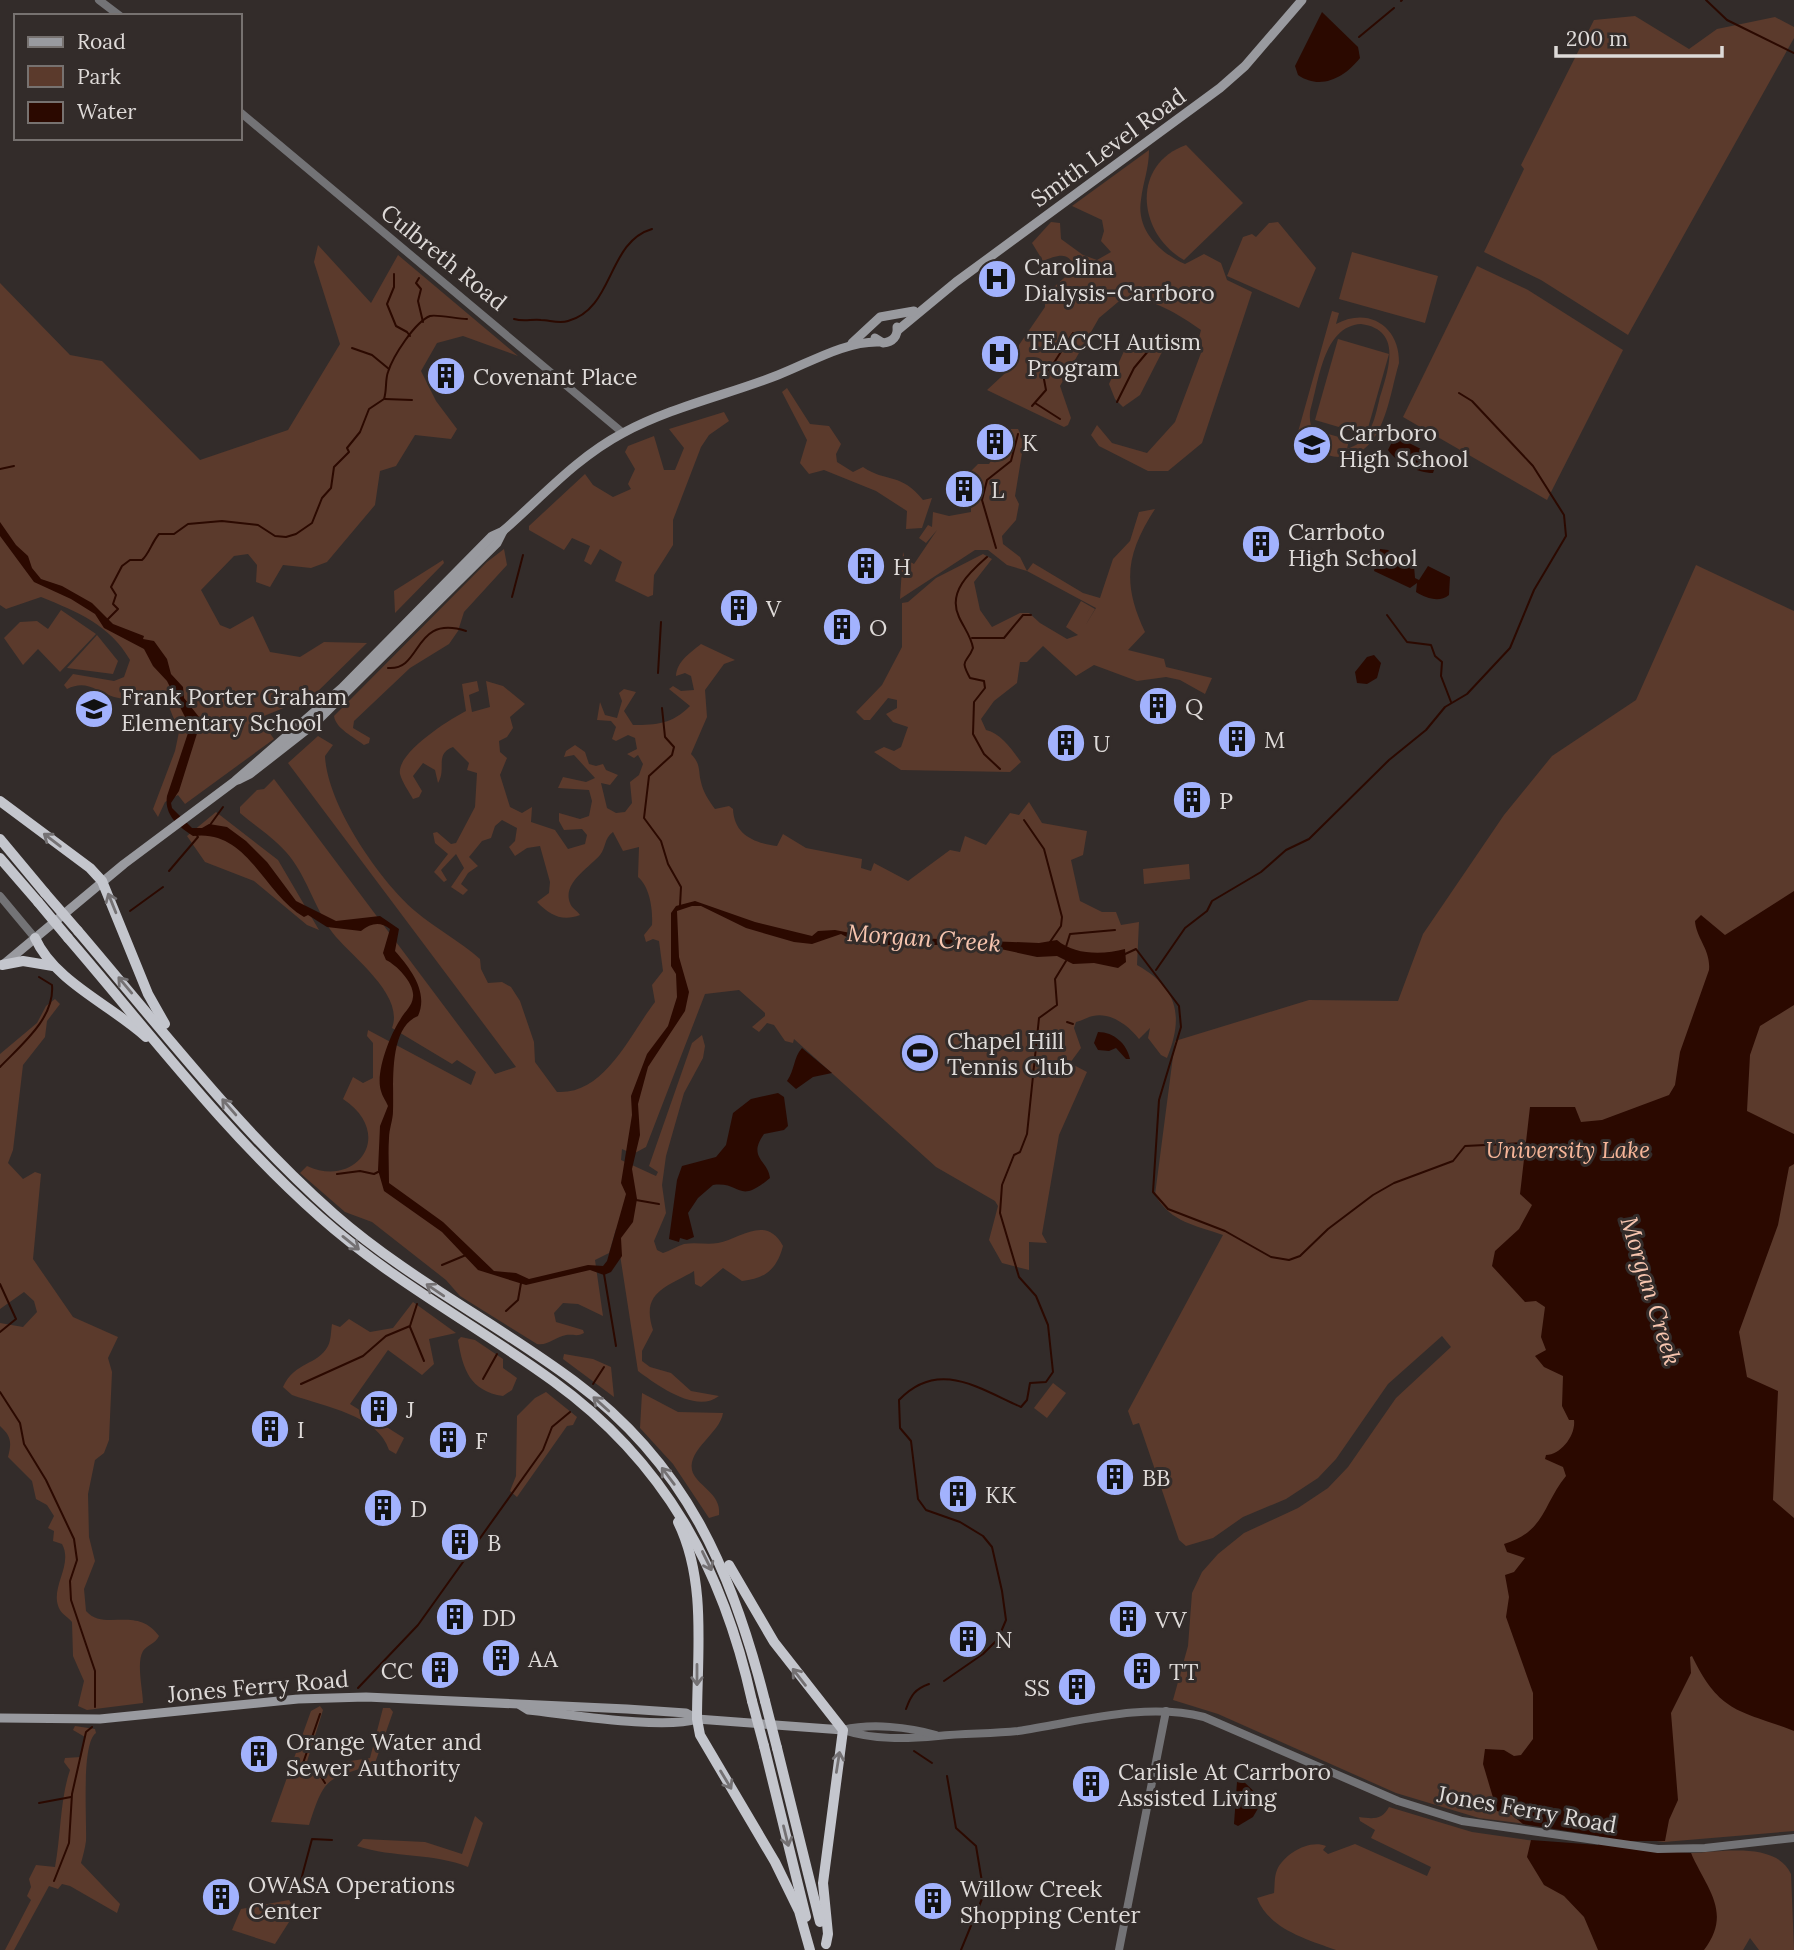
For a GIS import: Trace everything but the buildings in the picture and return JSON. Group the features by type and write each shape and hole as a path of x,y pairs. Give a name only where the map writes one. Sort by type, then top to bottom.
{"highway":[{"path":"0,801 90,868 102,881 148,994 185,1056"},
{"path":"0,839 41,897"},
{"path":"0,858 41,897 282,1165 351,1228 419,1280 576,1382 634,1435 669,1477 715,1550 738,1606 765,1701 826,1947"},
{"path":"73,934 169,1056 277,1177 382,1267 536,1369 592,1411 636,1455 657,1482 690,1531 716,1582 736,1635 812,1950"},
{"path":"35,938 55,967 125,1018 169,1056"},
{"path":"1,966 23,961 55,967"},
{"path":"232,1128 271,1163 282,1165"},
{"path":"277,1177 290,1182 327,1214 351,1228"},
{"path":"509,1352 516,1351 537,1362 545,1361"},
{"path":"536,1369 542,1367 567,1382 576,1382"},
{"path":"657,1482 693,1559 697,1592 697,1719 700,1735 781,1875 799,1912 812,1950"},
{"path":"697,1519 705,1524 774,1642 843,1730 823,1883 828,1934 826,1947"}],"main road":[{"name":"Smith Level Road","path":"898,330 922,309 1220,88 1245,66 1302,0"},
{"name":"Smith Level Road","path":"889,317 922,309"},
{"path":"235,781 246,768 328,701 492,536 503,531 579,461 623,433 842,349 892,341 898,330 889,317 880,317 872,327 842,349"},
{"path":"872,327 873,335 879,342"},
{"path":"1,966 102,881 235,781 260,767 318,720 497,542 503,531"},
{"path":"318,720 323,711 377,658 395,634"},
{"name":"Jones Ferry Road","path":"0,1718 100,1719 323,1698 400,1698 520,1705 527,1710 626,1720 682,1724 697,1719 843,1730"}],"street":[{"path":"99,0 117,14"},
{"name":"Culbreth Road","path":"242,114 623,433"},
{"path":"0,896 35,938"},
{"path":"1119,1950 1166,1711"},
{"name":"Jones Ferry Road","path":"843,1730 867,1726 922,1731 939,1736 980,1735 1129,1713 1166,1711 1204,1717 1420,1810 1462,1821 1658,1849 1705,1848 1794,1838"}],"green space":[{"path":"1635,16 1689,49 1717,29 1775,17 1794,27 1794,38 1628,335 1541,280 1484,252 1524,169 1521,165 1594,20"},
{"path":"1186,145 1243,203 1184,260 1157,234 1147,200 1149,183 1156,168 1168,155"},
{"path":"1149,150 1140,211 1146,231 1167,254 1185,264 1204,254 1221,263 1227,280 1252,292 1202,443 1168,471 1148,471 1099,446 1091,435 1097,425 1112,443 1147,453 1175,422 1201,353 1197,345 1201,330 1165,308 1145,300 1124,297 1099,318 1060,386 1071,418 1064,427 987,390 1014,365 1019,345 1045,307 1045,295 1073,270 1067,257 1058,256 1043,261 1032,243 1051,222 1060,223 1061,239 1083,255 1097,260 1111,252 1101,241 1104,231 1102,220 1072,206"},
{"path":"1278,222 1316,268 1299,308 1227,276 1243,237 1252,234 1256,237 1269,223"},
{"path":"318,245 371,303 398,255 518,356 463,336 437,343 421,371 436,401 457,429 451,439 415,435 396,466 380,471 375,505 327,562 311,568 283,565 270,587 256,582 257,565 248,554 234,556 201,590 220,625 230,629 253,616 270,652 300,657 324,642 367,643 313,696 259,718 274,739 185,804 178,795 165,802 158,817 153,809 175,751 179,732 166,699 156,697 153,704 114,697 80,685 67,689 64,685 73,674 114,681 124,677 130,660 113,638 92,621 41,597 6,609 0,605 0,283 70,355 102,361 200,460 288,430 340,344 314,262"},
{"path":"1352,252 1438,276 1425,323 1339,299"},
{"path":"1477,266 1528,290 1623,350 1547,500 1403,417"},
{"path":"1332,311 1339,313 1336,324 1360,317 1380,323 1394,339 1399,363 1387,408 1375,436 1366,447 1354,455 1339,457 1323,453 1306,432 1298,432","holes":["1361,324 1375,328 1384,335 1390,354 1386,378 1370,429 1361,441 1347,449 1349,440 1325,433 1322,441 1312,428 1310,412 1320,371 1331,345 1338,334 1348,327"]},
{"path":"1338,339 1389,354 1366,435 1315,420"},
{"path":"1148,340 1159,345 1162,352 1140,395 1123,407 1115,399 1109,384 1125,349"},
{"path":"787,388 810,424 829,426 841,444 836,454 837,462 853,472 863,467 900,481 923,500 932,498 922,528 906,529 907,511 876,491 824,470 809,474 800,463 807,440 782,392"},
{"path":"724,412 729,421 709,435 701,447 673,520 673,545 654,575 653,595 648,597 615,581 622,562 600,549 591,565 584,561 590,546 572,538 564,550 529,530 529,526 585,474 593,485 613,497 631,489 628,484 635,469 625,452 628,446 654,436 664,470 675,470 684,448 669,429"},
{"path":"1011,429 1018,429 1024,441 1015,496 1019,504 1016,520 1002,536 1003,544 1020,557 1027,571 1007,565 988,550 975,550 900,599 903,552 905,559 914,564 937,530 926,543 919,538 928,525 932,527 933,512 949,516 971,512 971,471 978,464 989,464"},
{"path":"1155,509 1138,540 1130,569 1133,598 1145,632 1128,650 1164,659 1166,667 1212,678 1205,694 1180,680 1166,677 1137,681 1094,665 1076,676 1043,646 1027,662 1020,662 1017,683 994,701 981,719 986,730 1001,738 1021,762 1010,772 901,770 874,752 884,747 894,751 901,747 908,727 893,722 886,714 897,708 897,700 888,698 870,720 864,720 856,712 882,685 902,647 902,603 908,602 936,578 983,554 992,559 974,582 980,610 992,627 1020,613 1029,613 1067,639 1078,635 1066,627 1081,601 1095,609 1085,626 1096,608 1027,571 1033,563 1083,593 1100,598 1113,559 1130,541 1139,512"},
{"path":"504,549 507,565 464,612 458,631 449,644 410,668 354,721 353,728 370,738 369,743 364,745 342,729 334,716 487,562"},
{"path":"443,560 444,563 395,613 394,591"},
{"name":"University Lake","path":"1696,565 1794,611 1794,1831 1664,1842 1479,1818 1396,1793 1218,1714 1173,1700 1188,1646 1192,1593 1202,1572 1218,1554 1244,1533 1298,1508 1328,1488 1348,1467 1396,1398 1451,1347 1442,1336 1388,1384 1336,1459 1318,1478 1286,1499 1243,1517 1213,1538 1186,1546 1179,1540 1139,1423 1133,1425 1128,1411 1223,1235 1177,1217 1169,1212 1155,1195 1175,1041 1309,1000 1398,1001 1423,934 1504,815 1552,756 1636,700"},
{"path":"61,610 96,634 60,672 38,649 23,665 4,638 20,622 37,621 48,629"},
{"path":"97,635 118,661 113,674 67,668"},
{"path":"701,644 735,660 724,664 705,690 707,717 691,754 698,764 705,793 715,809 729,806 733,809 737,825 746,836 777,846 783,834 806,848 862,859 861,868 871,871 874,863 908,881 950,850 960,852 965,836 986,845 1010,813 1019,815 1029,802 1042,823 1087,831 1083,855 1071,860 1080,901 1102,912 1116,912 1121,925 1139,922 1137,965 1151,974 1169,993 1176,1016 1167,1058 1161,1055 1148,1038 1150,1028 1139,1039 1125,1025 1106,1016 1093,1016 1076,1022 1074,1028 1081,1048 1070,1063 1087,1072 1059,1135 1042,1234 1047,1243 1029,1242 1029,1270 1002,1263 989,1240 998,1206 995,1201 936,1167 794,1039 793,1043 785,1041 774,1025 767,1023 759,1032 752,1027 765,1013 739,990 705,994 646,1147 633,1154 622,1149 621,1160 656,1176 658,1172 649,1166 692,1043 702,1035 705,1046 703,1058 684,1093 666,1156 662,1185 666,1213 654,1241 657,1250 663,1253 684,1244 718,1243 761,1230 769,1231 783,1246 773,1267 757,1278 742,1281 723,1268 701,1287 695,1284 694,1271 666,1286 653,1298 650,1317 653,1330 642,1351 642,1361 650,1367 671,1373 691,1391 719,1396 710,1401 699,1402 677,1396 638,1371 616,1229 609,1253 595,1260 603,1316 578,1304 563,1303 554,1313 556,1322 583,1330 584,1333 566,1335 545,1344 537,1344 460,1296 446,1280 372,1222 345,1212 300,1173 307,1166 325,1171 341,1170 354,1164 364,1154 368,1142 367,1127 359,1113 343,1099 353,1077 363,1083 373,1078 373,1043 367,1036 368,1030 471,1085 476,1072 457,1060 452,1064 392,1028 394,1015 391,1002 383,989 332,932 305,880 286,852 240,813 240,807 257,790 264,789 274,779 495,1074 516,1067 288,763 318,736 333,745 325,756 328,775 345,818 371,861 415,911 480,959 481,969 488,983 502,982 511,987 520,1001 534,1042 535,1062 557,1092 574,1090 589,1084 615,1060 655,1002 652,985 663,971 659,941 653,939 646,942 644,935 652,925 652,913 648,893 638,877 639,847 623,851 613,832 610,834 600,855 578,876 570,889 570,903 580,915 562,917 547,911 537,902 549,893 550,882 540,846 527,848 515,856 509,847 515,841 517,828 502,820 495,826 491,838 482,841 469,857 478,866 468,873 461,884 468,890 463,895 451,887 464,868 456,854 441,870 447,880 444,882 434,872 448,854 435,843 433,833 437,832 451,844 456,843 475,807 477,773 467,770 469,763 453,747 447,750 442,758 438,783 435,770 423,763 413,776 422,791 419,797 413,799 401,777 401,766 415,747 448,721 466,711 462,684 477,681 479,691 469,695 472,712 490,707 486,681 503,686 525,704 510,717 513,728 507,737 499,741 500,752 507,758 500,775 510,807 522,813 532,807 531,822 555,830 568,849 585,844 587,835 582,829 564,830 559,821 559,813 580,819 589,816 592,801 589,790 558,788 563,777 586,782 595,778 574,755 564,757 566,751 575,745 585,752 589,764 603,764 606,770 618,775 610,785 601,783 607,808 616,813 625,812 632,803 630,782 639,775 643,764 638,755 634,758 627,754 637,749 635,738 628,735 616,741 612,739 616,727 611,721 597,720 600,702 605,715 617,718 622,701 619,693 624,689 636,692 624,711 633,725 657,724 677,717 690,706 669,689 673,686 681,691 694,690 691,676 685,673 676,676 681,662"},
{"path":"216,812 278,860 319,930 307,925 254,881 205,862 187,836"},
{"path":"1189,864 1190,879 1144,884 1143,869"},
{"path":"55,999 60,1004 47,1021 45,1037 23,1065 13,1150 8,1163 23,1179 35,1172 41,1174 33,1259 73,1317 118,1337 108,1358 112,1372 109,1440 104,1453 95,1460 88,1494 89,1537 95,1561 84,1589 86,1611 93,1617 102,1619 141,1622 159,1636 141,1656 143,1703 87,1710 78,1706 84,1681 73,1656 72,1622 61,1612 57,1602 65,1552 62,1544 53,1541 54,1531 48,1528 54,1516 47,1505 36,1499 32,1481 8,1457 10,1440 0,1426 0,1323 23,1327 37,1312 34,1301 24,1292 0,1309 0,1054 37,1023 46,1006"},
{"path":"413,1302 456,1333 429,1339 434,1364 422,1375 388,1350 350,1404 404,1438 396,1454 389,1450 374,1428 362,1420 292,1395 283,1387 294,1372 323,1352 329,1344 332,1324 340,1327 349,1319 370,1332 393,1328"},
{"path":"461,1337 475,1340 503,1359 503,1368 517,1378 512,1390 503,1396 476,1384 462,1361 458,1340"},
{"path":"564,1354 593,1359 611,1367 614,1397 563,1359"},
{"path":"1053,1383 1066,1393 1047,1418 1034,1408"},
{"path":"546,1392 577,1417 573,1425 567,1426 517,1497 510,1491 516,1476 517,1416 535,1398"},
{"path":"642,1393 678,1412 723,1413 692,1462 694,1475 713,1495 719,1507 719,1515 709,1518 673,1464 640,1428"},
{"path":"320,1706 323,1710 305,1768 370,1758 383,1708 390,1708 393,1712 375,1763 330,1782 320,1796 309,1825 271,1822 311,1711"},
{"path":"75,1726 95,1729 96,1733 88,1751 86,1841 81,1863 120,1904 117,1913 70,1886 62,1884 58,1889 49,1886 14,1950 5,1950 31,1900 27,1896 31,1887 29,1879 36,1865 55,1867 64,1793 70,1770 64,1762 65,1758 81,1757 85,1737 73,1730"},
{"path":"1389,1807 1472,1832 1648,1857 1692,1857 1691,1853 1747,1851 1773,1857 1784,1864 1791,1874 1794,1950 1759,1950 1750,1938 1743,1950 1336,1950 1290,1932 1270,1918 1257,1898 1274,1893 1275,1875 1280,1864 1305,1846 1326,1846 1323,1850 1328,1854 1355,1844 1427,1876 1431,1867 1371,1838 1375,1830 1360,1821 1359,1817 1380,1816"},
{"path":"475,1816 483,1823 468,1867 357,1846 363,1839 425,1842 462,1854"},
{"path":"289,1900 296,1911 275,1944 232,1930 241,1909"}],"water":[{"path":"1322,12 1358,47 1360,58 1340,76 1324,82 1315,82 1298,75 1295,66"},
{"path":"1395,436 1433,455 1437,461 1433,473 1408,466 1392,455 1388,450"},
{"path":"0,522 16,545 28,556 32,568 41,579 62,586 92,603 113,624 144,636 143,639 154,641 167,659 171,674 183,687 184,698 199,717 200,724 179,791 171,803 172,808 192,828 202,828 209,824 227,827 246,841 267,862 296,901 336,921 380,916 399,929 395,951 412,973 420,989 421,1007 418,1016 408,1022 397,1044 393,1072 389,1183 443,1222 494,1271 516,1273 529,1279 588,1265 603,1266 607,1261 626,1194 621,1183 632,1115 631,1096 647,1054 668,1026 677,997 676,974 671,966 671,913 676,906 695,901 755,922 812,936 818,931 835,930 866,936 1039,943 1057,940 1080,951 1107,952 1125,949 1126,962 1118,968 1094,963 1073,964 1057,956 1037,957 982,945 878,945 858,943 841,934 812,944 794,942 746,928 701,906 677,911 679,957 689,992 685,1011 648,1067 638,1104 640,1135 632,1169 637,1199 633,1222 621,1238 622,1256 611,1272 604,1275 590,1270 526,1285 478,1270 442,1232 384,1191 378,1170 380,1126 388,1106 382,1093 380,1074 392,1035 413,997 408,981 400,970 386,960 383,953 390,929 379,924 368,926 361,931 327,927 308,915 304,917 228,842 212,836 193,836 177,824 168,809 167,796 190,727 167,681 153,666 144,649 104,628 95,614 71,599 34,582 0,536"},
{"path":"1380,549 1388,550 1414,566 1415,578 1419,580 1428,566 1450,577 1449,595 1441,599 1428,598 1416,592 1417,583 1410,588 1374,571"},
{"path":"1374,655 1381,663 1377,678 1367,684 1357,683 1355,672 1367,657"},
{"name":"University Lake","path":"1794,891 1794,1005 1760,1026 1750,1055 1747,1111 1794,1134 1794,1164 1789,1167 1778,1225 1739,1332 1747,1377 1778,1391 1773,1500 1794,1518 1794,1731 1745,1713 1722,1700 1702,1675 1692,1656 1690,1657 1691,1673 1671,1713 1678,1800 1669,1820 1665,1841 1631,1841 1632,1849 1691,1853 1714,1900 1716,1924 1704,1950 1598,1950 1584,1917 1564,1896 1544,1885 1527,1857 1531,1840 1598,1845 1599,1836 1523,1824 1512,1815 1497,1811 1483,1764 1485,1749 1504,1750 1514,1756 1521,1755 1533,1739 1533,1693 1506,1617 1509,1597 1505,1575 1514,1572 1525,1558 1507,1552 1504,1544 1517,1539 1536,1525 1566,1476 1563,1467 1545,1459 1546,1455 1562,1448 1570,1438 1574,1426 1574,1420 1569,1420 1562,1406 1563,1376 1544,1367 1535,1356 1546,1350 1541,1337 1545,1307 1536,1301 1525,1302 1492,1266 1495,1251 1519,1229 1532,1205 1520,1194 1530,1107 1575,1107 1581,1122 1602,1120 1669,1095 1675,1085 1680,1052 1709,970 1708,956 1695,921 1701,915 1725,935"},
{"path":"1098,1032 1119,1040 1130,1059 1126,1059 1116,1048 1109,1051 1098,1050 1094,1043"},
{"path":"802,1048 832,1073 813,1077 796,1089 787,1081"},
{"path":"778,1093 784,1097 788,1126 784,1130 764,1134 757,1148 770,1178 745,1191 730,1186 713,1185 698,1198 688,1213 694,1237 687,1240 680,1238 679,1242 669,1239 677,1180 682,1166 716,1157 726,1145 733,1113 751,1099"},
{"path":"1241,1779 1263,1800 1253,1817 1238,1826 1234,1824 1237,1782"}],"waterway":[{"path":"1706,0 1727,20 1794,53"},
{"path":"1359,37 1394,8"},
{"path":"514,319 561,322 583,314 603,290 626,247 637,236 652,229"},
{"path":"394,274 394,287 387,304 396,326 410,336"},
{"path":"419,278 416,283 421,289 418,301 423,322"},
{"path":"107,620 118,609 113,604 116,595 111,587 122,566 130,560 142,560 159,534 174,534 188,524 222,521 258,525 275,536 286,537 312,523 322,498 331,488 334,467 349,452 347,448 360,432 369,409 384,399 388,372 405,340 430,316 467,319"},
{"path":"1032,406 1046,390 1043,374 1050,369 1073,333"},
{"path":"1117,402 1134,368 1154,344"},
{"path":"352,348 372,355 389,369"},
{"path":"1156,970 1185,928 1207,911 1212,901 1261,872 1286,850 1309,839 1389,760 1426,730 1445,707 1467,694 1510,648 1534,590 1566,536 1564,515 1533,466 1472,401 1459,393"},
{"path":"385,399 412,400"},
{"path":"1035,403 1060,419"},
{"path":"996,548 982,500 987,480 1011,461 1018,434"},
{"path":"0,469 14,466"},
{"path":"512,597 523,555"},
{"path":"987,557 962,583 956,599 956,608 973,648 965,667 970,678 984,681 985,688 974,702 973,734 984,754 1000,769"},
{"path":"972,638 1004,638 1023,615 1031,615"},
{"path":"1387,615 1407,642 1431,645 1435,656 1442,662 1441,676 1451,702"},
{"path":"658,673 661,622"},
{"path":"388,668 399,667 407,661 427,636 436,630 449,628 466,631"},
{"path":"662,708 665,737 674,747 672,755 649,776 644,818 661,841 668,864 681,887 680,906"},
{"path":"210,825 223,807"},
{"path":"1024,820 1044,849 1062,917 1061,926 1050,942"},
{"path":"169,871 198,837 196,834"},
{"path":"130,911 163,887"},
{"path":"1065,950 1070,934 1115,930"},
{"name":"Morgan Creek","path":"1123,955 1136,949 1179,1006 1181,1027 1159,1100 1153,1192 1168,1209 1225,1231 1271,1257 1289,1260 1300,1256 1328,1229 1373,1195 1394,1183 1453,1161 1465,1146 1525,1143"},
{"path":"944,1681 983,1654 998,1639 1006,1620 1002,1591 992,1547 983,1536 960,1522 926,1510 918,1499 911,1441 900,1428 899,1400 928,1381 943,1379 974,1386 1021,1407 1027,1400 1030,1383 1046,1382 1053,1372 1048,1325 1036,1296 1019,1277 1000,1213 1002,1185 1014,1155 1020,1152 1027,1134 1039,1018 1057,1005 1055,979 1066,961"},
{"path":"0,1067 35,1030 48,1009 52,985 39,977"},
{"path":"1067,1022 1073,1024"},
{"path":"337,1174 360,1171 374,1174 380,1171"},
{"path":"636,1200 659,1204"},
{"path":"442,1265 466,1255"},
{"path":"604,1274 616,1346"},
{"path":"506,1311 518,1300 521,1283"},
{"path":"0,1284 16,1319 0,1332"},
{"path":"301,1384 363,1356 386,1336 410,1326 417,1304"},
{"path":"410,1327 424,1361"},
{"path":"483,1379 497,1354"},
{"path":"593,1384 604,1367"},
{"path":"0,1392 20,1423 24,1444 46,1480 74,1539 77,1560 70,1581 71,1600 95,1671 95,1707"},
{"path":"358,1688 418,1625 543,1450 552,1427 570,1412"},
{"path":"906,1709 914,1693 929,1684"},
{"path":"320,1714 301,1769 302,1772 320,1775 325,1783"},
{"path":"54,1881 69,1843 72,1794 86,1732 92,1727"},
{"path":"914,1751 932,1763"},
{"path":"947,1776 956,1828 976,1846 984,1894 961,1950"},
{"path":"39,1803 71,1797"},
{"path":"298,1891 312,1839 332,1840"}],"place":[{"name":"Carolina Dialysis-Carrboro","path":"997,279"},
{"name":"TEACCH Autism Program","path":"1000,354"},
{"name":"Covenant Place","path":"446,376"},
{"name":"K","path":"995,442"},
{"name":"Carrboro High School","path":"1312,445"},
{"name":"L","path":"964,489"},
{"name":"Carrboto High School","path":"1261,544"},
{"name":"H","path":"866,566"},
{"name":"V","path":"739,608"},
{"name":"O","path":"842,627"},
{"name":"Q","path":"1158,706"},
{"name":"Frank Porter Graham Elementary School","path":"94,709"},
{"name":"M","path":"1237,739"},
{"name":"U","path":"1066,743"},
{"name":"P","path":"1192,800"},
{"name":"Chapel Hill Tennis Club","path":"920,1053"},
{"name":"J","path":"379,1409"},
{"name":"I","path":"270,1429"},
{"name":"F","path":"448,1440"},
{"name":"BB","path":"1115,1477"},
{"name":"KK","path":"958,1494"},
{"name":"D","path":"383,1508"},
{"name":"B","path":"460,1542"},
{"name":"DD","path":"455,1617"},
{"name":"VV","path":"1128,1619"},
{"name":"N","path":"968,1639"},
{"name":"AA","path":"501,1658"},
{"name":"CC","path":"440,1670"},
{"name":"TT","path":"1142,1671"},
{"name":"SS","path":"1077,1687"},
{"name":"Orange Water and Sewer Authority","path":"259,1754"},
{"name":"Carlisle At Carrboro Assisted Living","path":"1091,1784"},
{"name":"OWASA Operations Center","path":"221,1897"},
{"name":"Willow Creek Shopping Center","path":"933,1901"}]}
